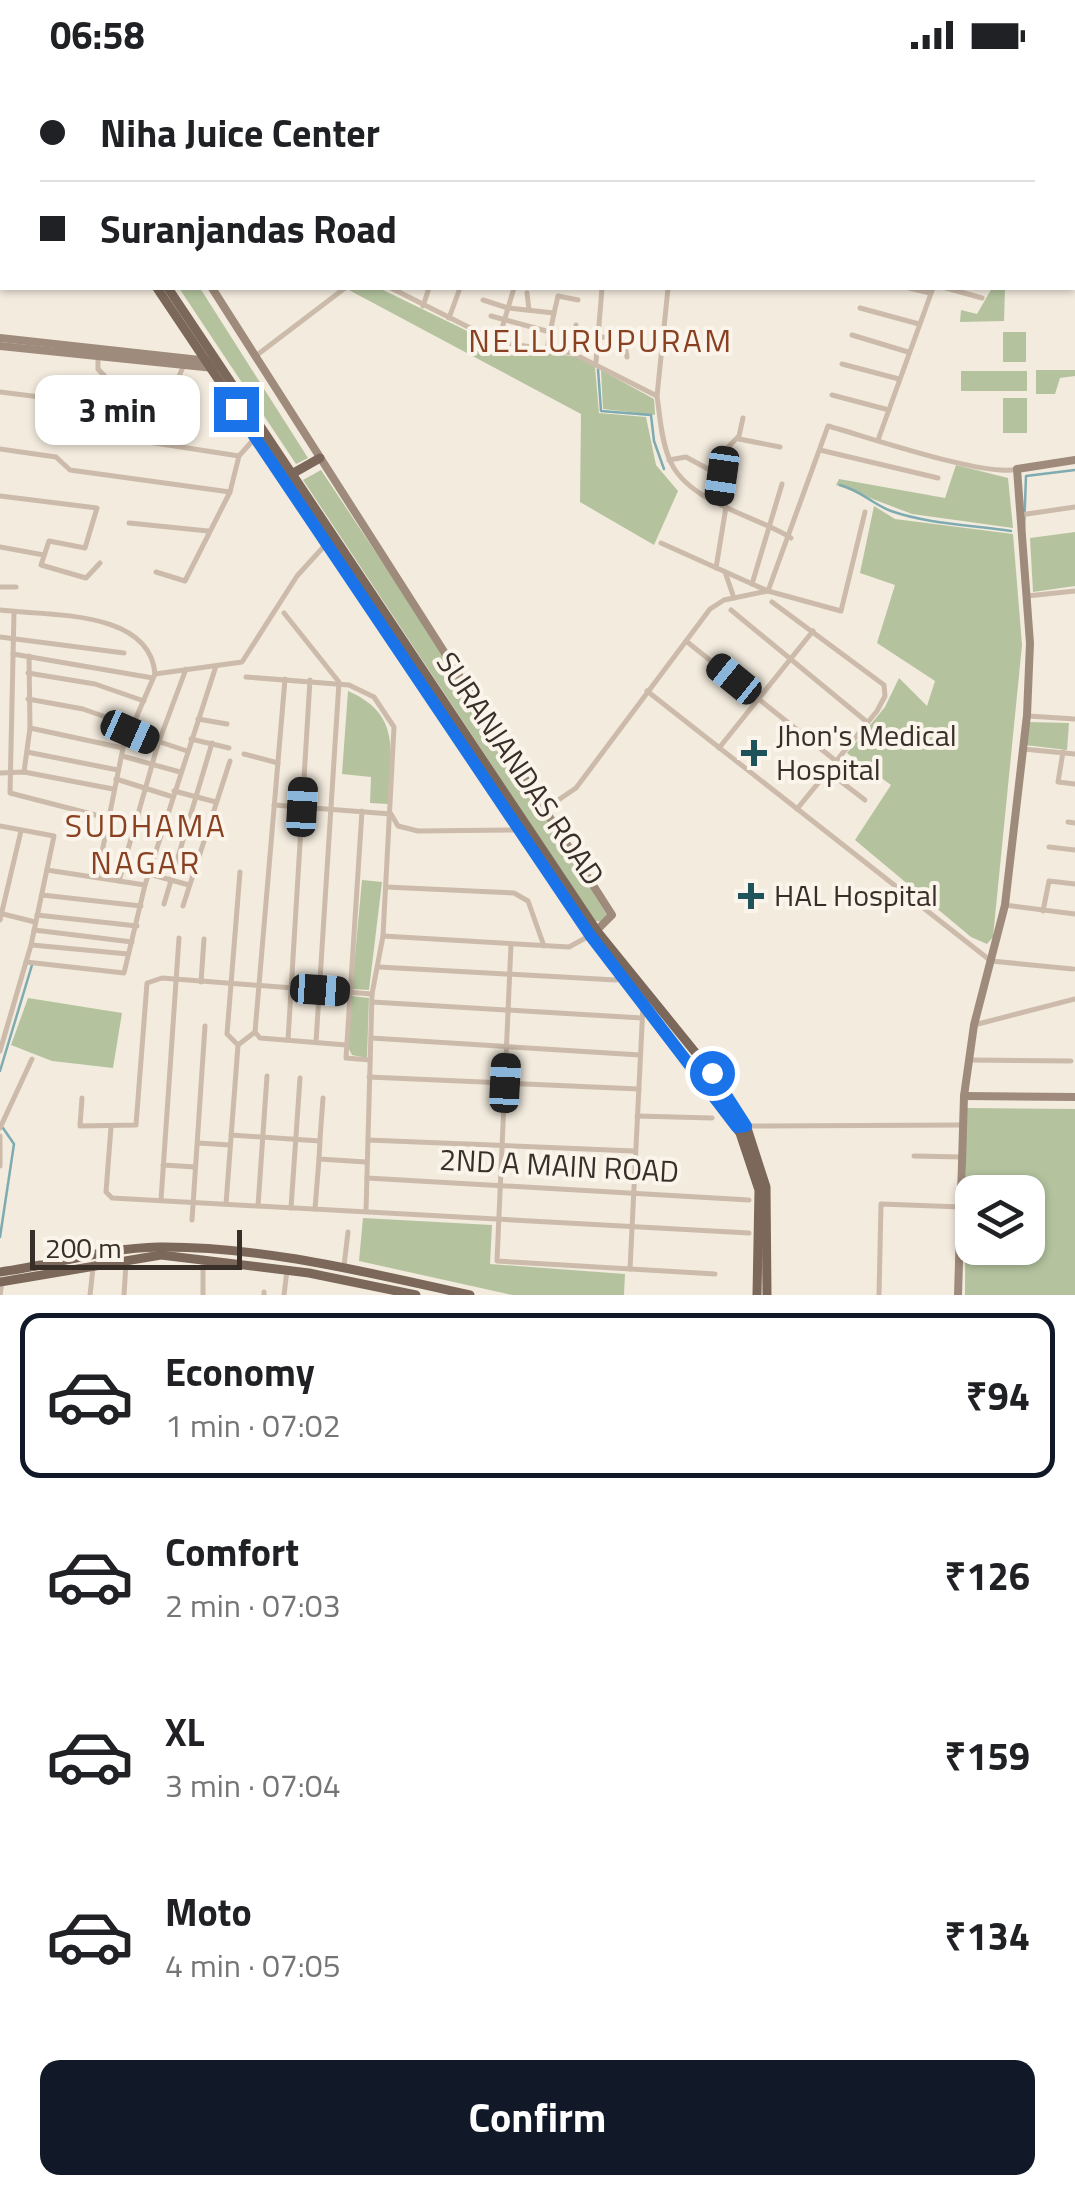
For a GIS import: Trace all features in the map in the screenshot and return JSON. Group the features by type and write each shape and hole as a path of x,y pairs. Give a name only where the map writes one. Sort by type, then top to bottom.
{"main road":[{"name":"SURANJANDAS ROAD","path":"158,290 332,540 594,933"},
{"name":"SURANJANDAS ROAD","path":"169,290 255,438 288,476"},
{"path":"288,476 320,458"},
{"name":"SURANJANDAS ROAD","path":"332,540 520,830 647,1003 712,1073 742,1126 766,1187 767,1295"},
{"name":"SURANJANDAS ROAD","path":"742,1126 759,1190 756,1295"},
{"path":"1,1279 107,1252 161,1251 288,1259 470,1295"},
{"path":"1,1279 161,1251 416,1295"}],"street":[{"path":"213,290 612,916 570,948 383,936"},
{"path":"257,355 342,290"},
{"path":"398,290 498,342 572,353 657,396"},
{"path":"423,306 428,290"},
{"path":"449,319 459,290"},
{"path":"498,342 513,290"},
{"path":"596,362 595,336 602,290"},
{"path":"668,290 657,396 669,460 685,480 718,502 791,538"},
{"path":"878,440 932,290"},
{"path":"953,290 982,298"},
{"path":"527,293 529,310"},
{"path":"547,349 558,296 578,300"},
{"path":"483,300 508,308 554,313"},
{"path":"860,308 919,324"},
{"path":"490,316 550,332"},
{"path":"572,353 576,325"},
{"path":"852,335 908,352"},
{"path":"595,336 624,340 627,357"},
{"path":"0,338 212,365"},
{"path":"0,346 182,367 212,365"},
{"path":"98,357 106,410 131,416"},
{"path":"842,364 899,379"},
{"path":"103,376 115,386 167,392 182,367"},
{"path":"0,392 88,403 84,432 239,456"},
{"path":"832,395 889,410"},
{"path":"718,502 726,449 737,438 743,418"},
{"path":"768,591 791,538 828,426 1008,472 1075,460"},
{"path":"156,572 184,581 230,492 239,456 255,438"},
{"path":"737,438 780,447"},
{"path":"0,449 56,456 70,470 230,492"},
{"path":"820,450 938,478"},
{"path":"669,460 686,457 722,476"},
{"path":"962,1175 969,1060 974,1025 1005,905 1027,716 1027,596 1017,469"},
{"path":"752,584 782,484"},
{"path":"0,496 97,508 85,548 48,541 43,568 86,578 100,562"},
{"path":"716,568 726,507"},
{"path":"1020,514 1075,507"},
{"path":"662,543 768,591 841,611 866,512"},
{"path":"128,523 208,530"},
{"path":"13,654 155,676 242,662 296,576 332,540"},
{"path":"0,547 44,555"},
{"path":"724,571 734,598"},
{"path":"0,587 16,588"},
{"path":"545,809 576,788 710,609 734,598 768,591"},
{"path":"1027,596 1075,591"},
{"path":"772,602 884,685 885,696 868,722 797,809"},
{"path":"0,610 122,627 149,651 155,676 122,752 97,877"},
{"path":"731,610 868,722"},
{"path":"14,612 10,793 107,818"},
{"path":"284,612 339,682 316,1042"},
{"path":"719,748 813,631"},
{"path":"0,637 124,652"},
{"path":"685,640 836,760"},
{"path":"24,772 30,728 29,656"},
{"path":"26,962 122,974 145,885 216,666"},
{"path":"119,881 158,744 186,669"},
{"path":"28,672 95,684 144,700"},
{"path":"246,677 339,682 374,697 394,727 383,936 372,998 366,1212"},
{"path":"285,679 255,1032 260,1038 346,1044"},
{"path":"288,1040 310,680"},
{"path":"647,691 990,961 1072,969"},
{"path":"28,699 83,709 158,744 187,751"},
{"path":"1027,716 1075,719"},
{"path":"198,718 227,724"},
{"path":"30,728 180,772"},
{"path":"191,739 229,748"},
{"path":"164,904 212,744"},
{"path":"1023,749 1075,754"},
{"path":"28,752 118,770"},
{"path":"1063,752 1058,782 1075,784"},
{"path":"244,754 278,763"},
{"path":"183,906 230,761"},
{"path":"831,768 835,777 865,800"},
{"path":"0,774 12,770 114,790"},
{"path":"116,779 146,790 216,802"},
{"path":"274,805 391,814"},
{"path":"362,811 346,1058 370,1060"},
{"path":"391,814 398,826 405,829 520,830"},
{"path":"0,826 54,836 31,944 1,1047"},
{"path":"21,831 0,915 137,926"},
{"path":"1049,847 1075,850"},
{"path":"48,870 145,885"},
{"path":"238,1045 227,1034 240,872"},
{"path":"0,873 11,876"},
{"path":"149,874 189,885"},
{"path":"1044,912 1049,882 1075,884"},
{"path":"386,887 514,892 528,901 544,946"},
{"path":"42,895 141,906"},
{"path":"1005,905 1075,914"},
{"path":"34,930 132,942"},
{"path":"161,1200 179,938"},
{"path":"201,982 204,939"},
{"path":"31,944 128,954"},
{"path":"511,944 497,1261 715,1274"},
{"path":"379,968 616,980"},
{"path":"82,1098 80,1126 136,1125 147,984 178,980 642,1018"},
{"path":"974,1025 1075,999"},
{"path":"630,1269 642,1018 647,1003"},
{"path":"0,1004 12,1008"},
{"path":"192,1220 205,1026"},
{"path":"226,1204 238,1045 255,1032"},
{"path":"370,1038 640,1055"},
{"path":"0,1166 1,1134 32,1058"},
{"path":"969,1060 1071,1061"},
{"path":"258,1206 267,1076"},
{"path":"369,1077 639,1088"},
{"path":"290,1208 300,1078"},
{"path":"964,1096 1075,1098"},
{"path":"315,1209 323,1098"},
{"path":"637,1116 712,1118"},
{"path":"742,1126 962,1125"},
{"path":"111,1128 106,1195 749,1233"},
{"path":"231,1135 320,1141"},
{"path":"368,1140 636,1151"},
{"path":"198,1143 230,1145"},
{"path":"914,1156 962,1157"},
{"path":"318,1159 366,1162"},
{"path":"163,1165 196,1167"},
{"name":"2ND A MAIN ROAD","path":"366,1178 748,1200"},
{"path":"879,1295 881,1204 955,1206"},
{"path":"344,1269 348,1232"},
{"path":"124,1295 126,1258"},
{"path":"203,1259 203,1295"},
{"path":"90,1295 94,1265"},
{"path":"958,1295 959,1265"},
{"path":"284,1295 287,1270"},
{"path":"0,1295 1,1279"}],"green space":[{"path":"180,290 201,290 308,458 296,464"},
{"path":"349,290 383,290 498,346 578,357 595,367 599,413 646,417 656,465 678,491 654,545 580,502 581,414"},
{"path":"991,290 1005,290 1004,321 960,322 961,310 977,314"},
{"path":"1003,332 1026,332 1026,362 1003,362"},
{"path":"601,370 654,399 655,415 603,409"},
{"path":"1036,370 1075,370 1075,376 1060,378 1055,394 1036,394"},
{"path":"961,371 1027,371 1027,391 961,391"},
{"path":"1003,398 1027,398 1027,433 1003,433"},
{"path":"956,465 1008,478 1013,528 912,514 836,485 839,479 945,498"},
{"path":"321,470 454,670 607,915 604,922 595,921 303,480"},
{"path":"874,506 895,519 1013,534 1022,645 993,937 987,944 971,937 855,840 891,785 847,753 885,707 899,678 927,706 935,681 877,643 895,585 860,573"},
{"path":"1075,532 1075,586 1033,592 1030,538"},
{"path":"348,691 366,701 385,724 391,752 388,804 370,803 371,777 342,774"},
{"path":"1027,722 1069,723 1067,750 1025,745"},
{"path":"362,880 382,882 369,990 352,989"},
{"path":"352,996 369,998 367,1058 352,1055 347,1045"},
{"path":"28,998 122,1013 113,1068 52,1061 11,1045"},
{"path":"966,1108 1075,1109 1075,1295 965,1295 965,1265 1045,1265 1045,1175 966,1175"},
{"path":"363,1218 492,1225 490,1264 625,1274 624,1295 512,1295 359,1261"}],"waterway":[{"path":"598,369 601,411 651,415 654,441 664,469"},
{"path":"1024,530 1026,476 1075,470"},
{"path":"840,485 905,515 1011,531"},
{"path":"0,1071 32,965"},
{"path":"0,1237 14,1144 3,1128"}],"place":[{"name":"Jhon's Medical Hospital","path":"754,753"},
{"name":"HAL Hospital","path":"751,896"}],"district":[{"name":"NELLURUPURAM","path":"601,341"},
{"name":"SUDHAMA NAGAR","path":"146,844"}],"route":[{"path":"236,409 590,935 737,1127 746,1126 712,1073"}]}
